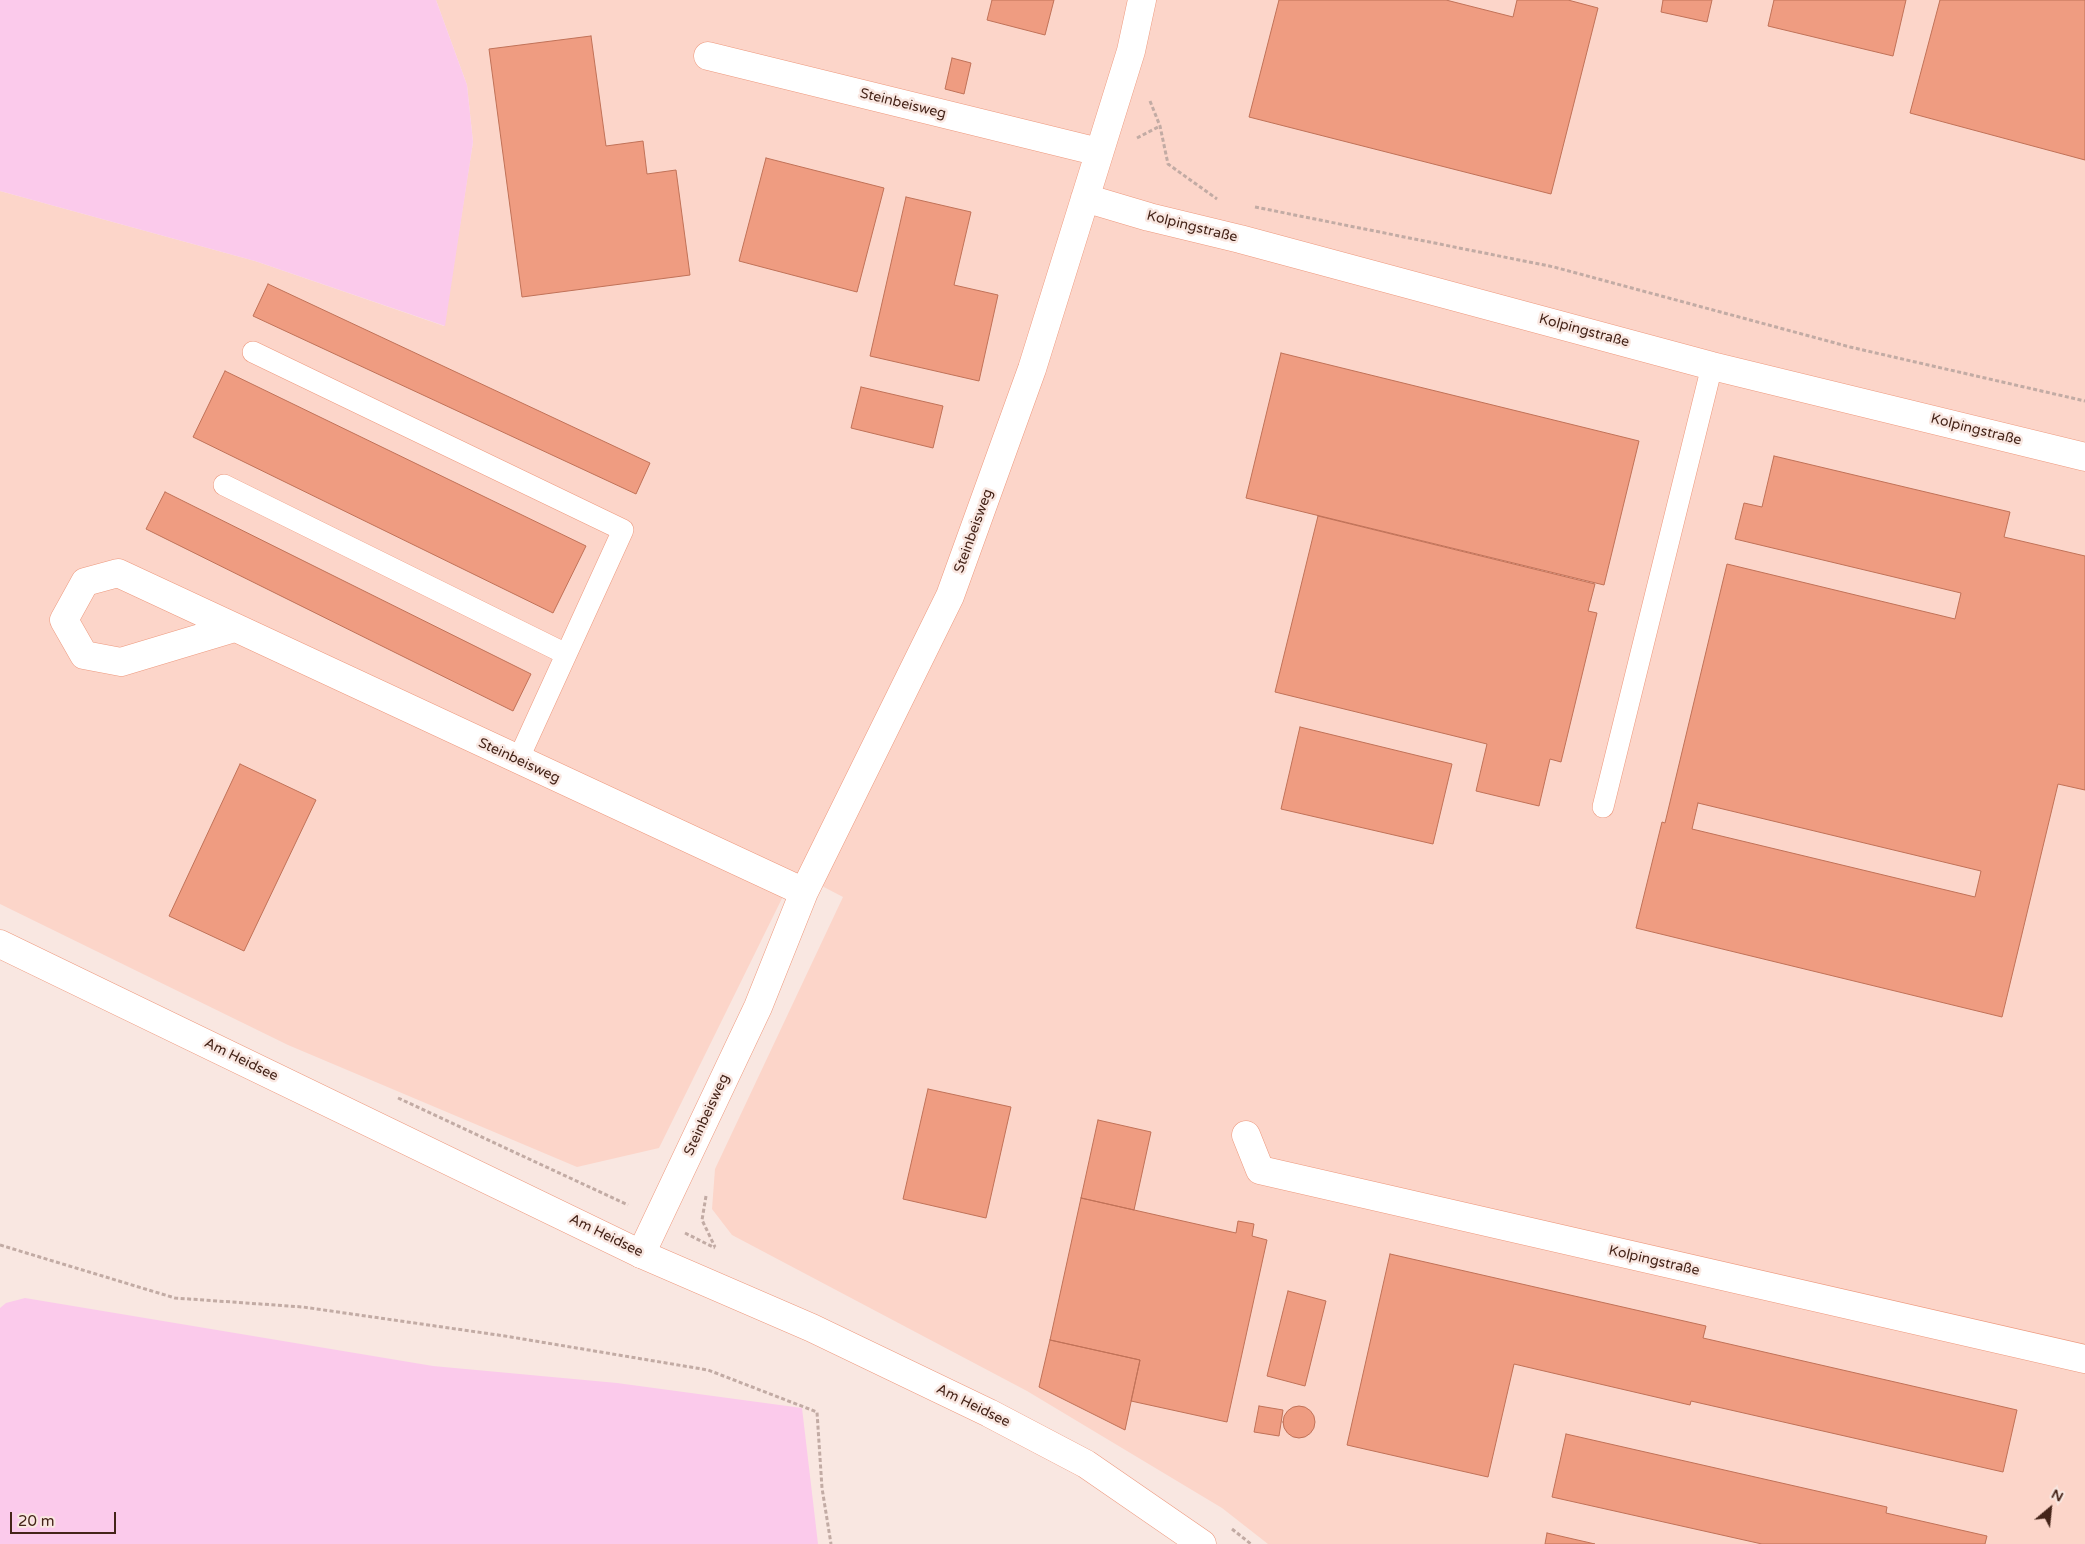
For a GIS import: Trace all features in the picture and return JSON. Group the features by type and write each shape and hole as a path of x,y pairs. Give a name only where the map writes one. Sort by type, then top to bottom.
{"street":[{"name":"Steinbeisweg","path":"641,1254 758,1007 804,892 950,596 1032,369 1131,51 1142,0"},
{"name":"Steinbeisweg","path":"708,56 1099,152"},
{"name":"Kolpingstraße","path":"1085,198 1149,217 1240,239 1712,366 2085,457"},
{"name":"Steinbeisweg","path":"234,628 121,662 84,655 64,620 85,582 118,573 804,892"},
{"name":"Am Heidsee","path":"0,944 641,1254 812,1328 989,1413 1086,1464 1202,1544"},
{"name":"Kolpingstraße","path":"1246,1135 1260,1170 2085,1360"}],"lane":[{"path":"253,352 623,530 518,760"},
{"path":"1603,807 1712,366"},
{"path":"224,485 566,654"}],"path":[{"path":"1131,51 1160,126 1168,164 1220,201"},
{"path":"1252,206 1554,267 1850,347 2085,400"},
{"path":"0,1245 175,1298 303,1307 505,1336 708,1370 817,1412 822,1488 831,1544"}],"shaded area":[{"path":"0,0 436,0 467,85 473,142 445,326 255,261 0,191"},
{"path":"436,0 2085,0 2085,1544 1268,1544 1222,1508 1027,1391 732,1235 712,1209 715,1169 843,897 795,872 659,1148 577,1167 288,1045 0,904 0,191 255,261 444,326 473,142 467,85"},
{"path":"25,1298 433,1366 617,1383 802,1408 818,1544 0,1544 0,1308 6,1303"}],"building":[{"path":"992,0 1054,0 1045,35 987,20"},
{"path":"1279,0 1446,0 1513,17 1517,0 1568,0 1598,8 1551,194 1249,117"},
{"path":"1663,0 1712,0 1707,22 1661,12"},
{"path":"1774,0 1906,0 1893,56 1768,26"},
{"path":"1940,0 2085,0 2085,160 1910,113"},
{"path":"591,36 606,146 643,141 647,174 676,170 690,275 522,297 489,49"},
{"path":"952,58 971,63 964,94 945,89"},
{"path":"766,158 884,188 857,292 739,261"},
{"path":"906,197 971,212 954,285 998,295 979,381 870,356"},
{"path":"268,284 650,463 636,494 253,316"},
{"path":"1281,353 1639,441 1604,585 1246,498"},
{"path":"225,371 586,546 553,613 193,437"},
{"path":"861,387 943,406 933,448 851,428"},
{"path":"1774,456 2010,512 2004,537 2085,556 2085,790 2058,784 2002,1017 1636,928 1662,822 1665,823 1727,564 1955,619 1961,593 1735,539 1744,503 1762,507","holes":["1698,803 1981,871 1975,897 1692,829"]},
{"path":"165,492 531,674 513,711 146,529"},
{"path":"1318,516 1595,584 1588,611 1597,613 1561,762 1550,759 1539,806 1476,791 1487,744 1275,692"},
{"path":"1300,727 1452,764 1433,844 1281,809"},
{"path":"240,764 316,800 244,951 169,916"},
{"path":"928,1089 1011,1107 986,1218 903,1199"},
{"path":"1098,1120 1151,1132 1134,1210 1081,1198"},
{"path":"1081,1198 1236,1233 1238,1221 1254,1224 1252,1236 1267,1240 1227,1422 1131,1401 1140,1360 1050,1340"},
{"path":"1390,1254 1706,1326 1703,1338 2017,1410 2003,1472 1691,1401 1690,1405 1514,1364 1488,1477 1347,1445"},
{"path":"1288,1291 1326,1301 1305,1386 1267,1376"},
{"path":"1050,1340 1140,1360 1125,1430 1039,1387"},
{"path":"1259,1406 1283,1410 1279,1436 1254,1432"},
{"path":"1299,1406 1305,1407 1310,1411 1314,1416 1314,1428 1310,1433 1305,1437 1299,1438 1293,1437 1288,1433 1284,1428 1283,1422 1284,1416 1288,1411 1293,1407"},
{"path":"1566,1434 1887,1507 1886,1513 1987,1536 1985,1544 1762,1544 1552,1497"},
{"path":"1547,1533 1595,1544 1545,1544"}]}
